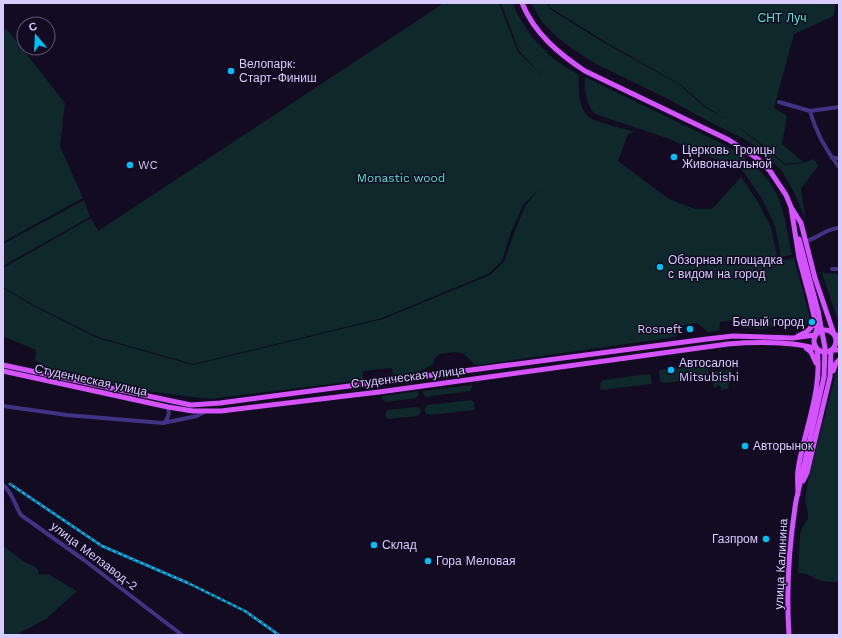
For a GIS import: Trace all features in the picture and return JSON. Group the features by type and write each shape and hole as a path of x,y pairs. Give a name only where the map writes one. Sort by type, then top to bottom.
{"main road":[{"path":"522,3 542,36 565,58 585,71 729,140 758,159 779,184 801,224 815,278 836,335 836,343 831,350 830,377"},
{"path":"791,207 818,311 825,348 824,377 798,494"},
{"path":"791,207 799,258 817,329 814,344 817,349 819,362 816,387 798,470 798,494"},
{"path":"794,338 810,330 815,318"},
{"path":"815,335 825,331 836,335"},
{"name":"Студенческая улица","path":"3,365 191,405 220,403 707,338 754,336 794,338 815,335"},
{"path":"754,336 754,343"},
{"name":"Студенческая улица","path":"3,371 168,407 204,412 379,392 728,344 754,343 793,345 809,346 817,349"},
{"path":"793,345 808,348 815,357 816,387"},
{"path":"817,349 822,351 839,350"},
{"path":"798,494 807,473 830,377 836,363 839,360"},
{"name":"улица Калинина","path":"789,635 788,578 793,518 798,494"}],"street":[{"path":"779,102 810,111 839,107"},
{"path":"810,111 815,129 839,167"},
{"path":"832,158 839,158"},
{"path":"806,241 812,240 832,228 839,228"},
{"path":"832,269 839,269"},
{"path":"3,406 67,415 163,423 197,416 204,412"},
{"path":"163,423 168,419 168,407"},
{"name":"улица Мелзавод-2","path":"3,486 10,493 16,508 22,515 182,635"}],"green space":[{"name":"Monastic wood","path":"444,3 499,3 518,52 544,77 519,51 501,3 513,3 526,29 539,45 561,64 579,75 580,98 585,113 589,117 598,121 634,132 628,134 618,161 669,199 695,209 712,209 741,177 758,202 771,227 778,261 794,258 809,314 806,325 794,327 785,324 775,324 766,329 743,328 734,320 720,322 719,331 708,332 697,323 684,325 676,337 478,365 474,364 464,354 455,352 440,354 435,358 433,364 417,373 393,377 392,368 363,371 363,380 209,399 154,392 73,377 51,370 35,360 36,350 5,337 3,338 3,288 28,303 97,338 193,365 383,319 490,275 504,262 525,206 540,188 523,205 511,232 502,261 488,274 382,318 193,364 98,337 28,302 3,287 3,268 91,218 98,231"},
{"name":"СНТ Луч","path":"531,3 547,3 550,9 603,42 680,85 704,107 729,121 705,106 681,85 604,41 551,8 548,3 835,3 834,16 794,34 774,108 787,116 782,144 803,162 785,164 736,125 785,165 803,163 814,159 818,166 801,189 806,221 795,194 782,171 756,147 746,140 668,99 596,64 574,50 558,38 542,22"},
{"path":"6,28 16,41 16,56 28,56 65,103 60,146 83,198 3,242 3,31"},
{"path":"585,77 729,147 752,163 771,184 779,200 787,227 792,255 781,257 775,226 762,199 737,165 703,155 670,139 595,114 592,111 586,97"},
{"path":"84,200 90,217 3,266 3,244"},
{"path":"822,273 839,274 839,321 836,315"},
{"path":"704,365 709,372 707,381 703,381 701,379 664,383 660,381 660,370"},
{"path":"839,367 839,582 827,582 816,579 807,574 798,573 800,534 808,519 808,512 805,502 808,481 835,376"},
{"path":"711,369 713,369 713,372 732,369 728,389 721,390 720,385 714,388"},
{"path":"649,374 651,376 651,384 600,389 601,382 603,380"},
{"path":"472,385 470,391 426,397 423,394 423,391"},
{"path":"418,391 419,395 416,398 386,402 382,399 382,396"},
{"path":"471,400 474,402 474,410 429,415 424,410 427,405"},
{"path":"420,408 421,412 417,416 388,419 385,416 387,410"},
{"path":"3,546 23,561 37,568 39,575 48,574 77,591 46,619 16,635 3,635"}],"railway":[{"path":"10,484 102,546 188,583 245,611 279,635"}],"place":[{"name":"Велопарк: Старт-Финиш","path":"231,71"},
{"name":"Церковь Троицы Живоначальной","path":"674,157"},
{"name":"WC","path":"130,165"},
{"name":"Обзорная площадка с видом на город","path":"660,267"},
{"name":"Белый город","path":"812,322"},
{"name":"Rosneft","path":"690,329"},
{"name":"Автосалон Mitsubishi","path":"671,370"},
{"name":"Авторынок","path":"745,446"},
{"name":"Газпром","path":"766,539"},
{"name":"Склад","path":"374,545"},
{"name":"Гора Меловая","path":"428,561"}]}
